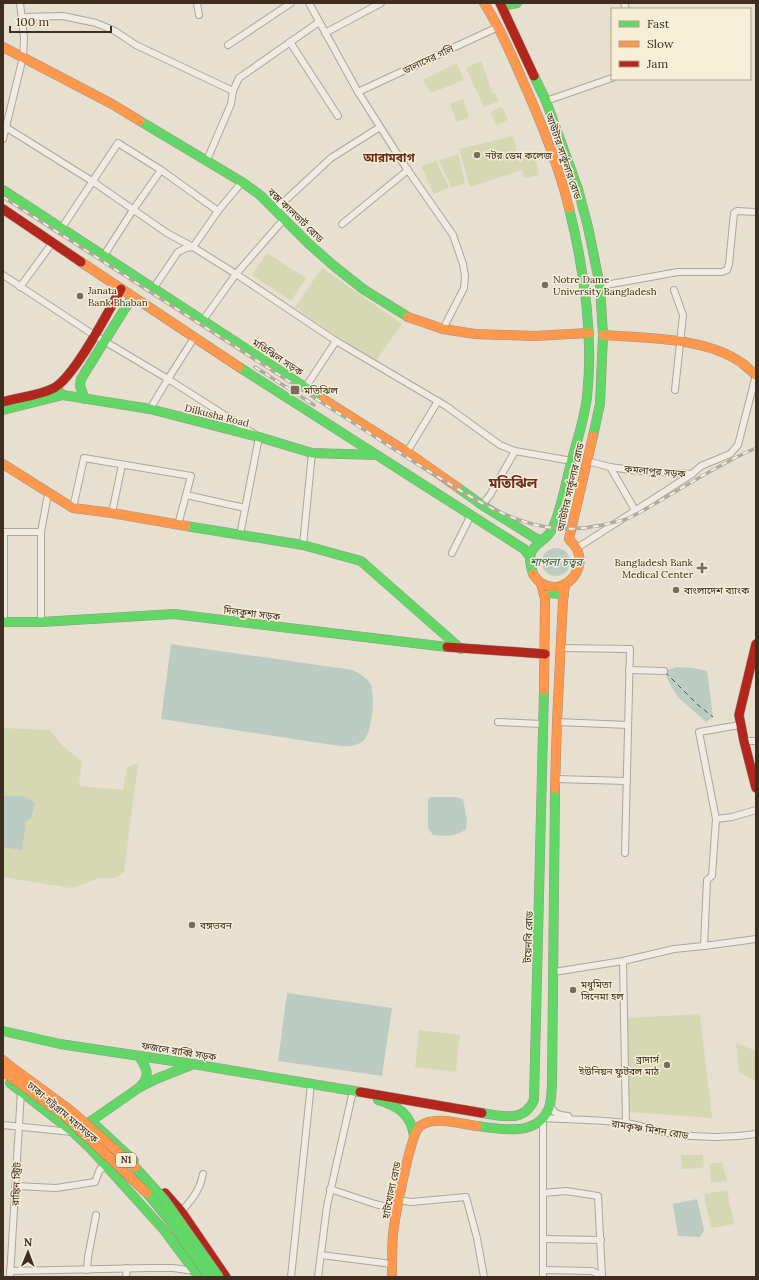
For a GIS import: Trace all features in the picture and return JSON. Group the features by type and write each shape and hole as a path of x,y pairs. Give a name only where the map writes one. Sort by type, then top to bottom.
{"main road":[{"path":"488,6 517,3"},
{"name":"আউটার সার্কুলার রোড","path":"501,5 546,101 578,189 588,227 600,286 603,335 600,404 569,539 577,548"},
{"name":"আউটার সার্কুলার রোড","path":"488,6 538,116 568,199 585,288 589,333 587,394 572,461 556,521 553,528 544,539"},
{"name":"বক্স কালভার্ট রোড","path":"3,47 112,104 242,182 260,195 329,262 363,289 404,316 443,329 475,334 534,336 589,333"},
{"name":"মতিঝিল সড়ক","path":"3,190 153,289 407,452 482,505 535,538 544,539"},
{"path":"4,213 53,242 194,338 524,549 530,557"},
{"path":"3,402 55,388 68,375 131,274"},
{"path":"86,399 80,386 81,379 142,281"},
{"path":"603,335 659,339 697,345 736,358 756,375"},
{"path":"55,388 63,395"},
{"path":"3,410 63,395"},
{"name":"Dilkusha Road","path":"63,395 150,409 258,437 312,453 376,455"},
{"path":"3,464 48,494 73,508 112,513 178,526 303,545 361,561 461,649"},
{"path":"544,539 536,545 530,557 530,565 536,578 541,583 548,586 565,585 575,577 579,571 581,563 577,548"},
{"name":"টয়েনবি রোড","path":"353,1091 489,1114 514,1116 528,1112 532,1107 534,1100 540,899 545,654 545,599 541,583"},
{"path":"414,1136 420,1126 435,1120 497,1129 519,1130 535,1126 548,1110 552,1085 554,850 557,722 560,648 565,585"},
{"path":"544,594 564,594"},
{"name":"দিলকুশা সড়ক","path":"3,622 41,622 174,614 461,649 545,654"},
{"path":"756,644 739,712 740,725 756,788"},
{"name":"ফজলে রাব্বি সড়ক","path":"3,1031 53,1042 353,1091"},
{"path":"139,1056 148,1073 146,1081 140,1087"},
{"path":"73,1132 140,1087 193,1064"},
{"name":"ঢাকা-চট্টগ্রাম মহাসড়ক","path":"4,1068 21,1091 73,1132 109,1167 164,1230 197,1274"},
{"name":"N1","path":"4,1068 65,1116 113,1162 144,1189 171,1222 209,1277"},
{"name":"N1","path":"4,1068 70,1110 142,1174 164,1199 219,1277"},
{"path":"353,1091 384,1101 401,1110 412,1124 414,1136"},
{"path":"435,1120 430,1115 431,1111 440,1106"},
{"path":"91,1121 142,1169 181,1211 226,1277"},
{"name":"হাটখোলা রোড","path":"392,1277 393,1235 397,1204 414,1136"}],"street":[{"path":"3,139 7,128 23,58 24,38 20,3"},
{"path":"197,3 199,15"},
{"path":"228,45 291,3"},
{"path":"309,3 358,92 408,170 453,235 463,264 465,276 464,288 443,329"},
{"path":"325,33 381,3"},
{"path":"22,17 63,16 96,23 115,31 136,46 233,91"},
{"path":"207,160 231,104 233,91 239,78 320,22"},
{"name":"ডালাসের গলি","path":"358,92 498,27"},
{"path":"290,42 338,116"},
{"path":"546,101 611,78"},
{"path":"275,210 331,158 380,127"},
{"path":"7,128 92,182 167,233 236,274 336,341 438,401 500,445 515,451 572,461"},
{"path":"61,229 118,142 161,170 218,211"},
{"path":"103,256 161,170"},
{"path":"342,224 408,170"},
{"path":"193,248 218,211 242,182"},
{"path":"600,286 678,272 722,272 727,270 729,264 734,213 737,211 756,212"},
{"path":"203,320 236,274 284,219"},
{"path":"20,286 53,242"},
{"path":"153,289 178,252 186,248 193,248"},
{"path":"3,275 105,342 168,379 258,437 240,535"},
{"path":"674,290 683,315 675,390"},
{"path":"150,409 194,338"},
{"path":"306,388 336,341"},
{"name":"কমলাপুর সড়ক","path":"587,461 610,467 638,471 692,474 701,466 730,454 735,450 738,445 756,375"},
{"path":"407,452 438,401"},
{"path":"482,505 490,495 515,451"},
{"path":"303,545 312,453"},
{"path":"73,508 84,458 191,476 178,526"},
{"path":"112,513 122,465"},
{"name":"কমলাপুর সড়ক","path":"610,467 635,510"},
{"path":"577,548 692,474"},
{"path":"41,622 41,532 48,494"},
{"path":"186,495 245,508"},
{"path":"452,553 471,515"},
{"path":"3,622 4,532 41,532"},
{"path":"560,648 630,649 625,853"},
{"path":"629,670 664,671"},
{"path":"498,722 543,724"},
{"path":"557,722 628,725"},
{"path":"704,946 707,880 712,876 716,819 700,732 740,725"},
{"path":"744,741 756,741"},
{"path":"556,779 627,781"},
{"path":"716,819 732,817 756,810"},
{"path":"554,972 623,961 674,948 704,946 756,939"},
{"path":"623,961 626,1123"},
{"path":"291,1277 311,1084"},
{"name":"রাঙ্কিন স্ট্রিট","path":"10,1274 21,1091"},
{"path":"318,1277 330,1189 353,1091"},
{"path":"550,1102 552,1110 557,1114 582,1117 589,1121"},
{"path":"543,1118 543,1277"},
{"name":"রামকৃষ্ণ মিশন রোড","path":"543,1118 626,1123 688,1136 744,1136 756,1134"},
{"path":"3,1125 73,1132"},
{"path":"16,1186 56,1188 95,1182 100,1169 109,1167"},
{"path":"164,1230 191,1200 202,1183 203,1174"},
{"path":"330,1189 375,1204 397,1204 466,1197 477,1238 484,1277"},
{"path":"543,1193 566,1191 598,1196 602,1276 592,1271 543,1270"},
{"path":"87,1270 96,1215"},
{"path":"543,1239 601,1240"},
{"path":"321,1255 392,1264"},
{"path":"10,1274 127,1268 173,1268 197,1274"},
{"path":"126,1277 127,1268"}],"green space":[{"path":"481,61 493,94 495,93 499,101 484,107 466,68"},
{"path":"457,63 464,80 431,93 423,80"},
{"path":"463,99 469,117 456,122 450,103"},
{"path":"502,107 508,120 496,125 490,112"},
{"path":"513,136 519,159 535,155 539,175 524,178 522,170 470,187 459,149"},
{"path":"458,154 465,183 452,188 439,160"},
{"path":"436,161 449,188 434,194 421,166"},
{"path":"267,253 306,278 291,301 252,275"},
{"path":"322,268 402,324 375,362 295,307"},
{"path":"3,728 50,730 64,747 82,761 79,786 123,790 127,767 138,763 124,872 115,878 98,878 70,888 3,877"},
{"name":"ব্রাদার্স ইউনিয়ন ফুটবল মাঠ","path":"700,1014 712,1118 629,1112 628,1018"},
{"path":"419,1030 460,1035 456,1072 415,1067"},
{"path":"736,1043 756,1051 756,1081 739,1072"},
{"path":"681,1155 703,1155 704,1168 682,1169"},
{"path":"722,1162 727,1181 711,1183 709,1164"},
{"path":"727,1190 734,1224 711,1228 704,1194"}],"water":[{"name":"শাপলা চত্বর","path":"556,548 566,552 570,562 566,572 556,576 546,572 542,562 546,552"},
{"path":"171,644 353,670 366,679 372,688 373,703 371,721 367,736 359,744 353,746 343,746 161,719"},
{"path":"677,667 707,671 713,717 706,722 678,697 671,686 664,671"},
{"path":"3,796 24,797 35,803 31,818 26,821 22,850 3,847"},
{"path":"431,797 456,797 463,799 467,820 466,829 455,835 433,835 428,828 428,799"},
{"path":"287,993 392,1008 382,1076 278,1061"},
{"path":"697,1199 704,1230 700,1237 678,1236 673,1204"}],"ferry route":[{"path":"665,672 698,705 713,717"}],"railway":[{"path":"3,197 425,469 487,506 508,516 552,528 576,529 624,520 708,472 756,448"},
{"path":"255,367 314,405"}],"traffic: fast":[{"path":"502,6 517,3"},
{"path":"534,76 546,101 578,189 588,227 600,286 603,335 600,404 593,436"},
{"path":"140,121 242,182 260,195 309,244 334,266 363,289 408,317"},
{"path":"3,190 323,399"},
{"path":"533,574 530,556 535,547 549,534 557,518 582,425 587,397 589,349 586,302 579,254 569,208"},
{"path":"85,399 80,386 81,379 132,297"},
{"path":"239,367 524,549 530,557"},
{"path":"55,388 63,395 150,409 259,437 312,453 376,455"},
{"path":"3,410 63,395"},
{"path":"457,487 482,505 535,538 541,540"},
{"path":"186,526 303,545 361,561 461,649"},
{"path":"544,593 564,594"},
{"path":"3,622 41,622 174,614 447,647"},
{"path":"482,1113 505,1116 518,1115 530,1107 534,1100 544,690"},
{"path":"477,1126 496,1129 526,1128 542,1119 550,1104 552,1085 555,789"},
{"path":"3,1031 60,1044 193,1064 360,1092"},
{"path":"139,1056 147,1072 146,1079 140,1087"},
{"path":"81,1128 140,1087 191,1065"},
{"path":"10,1083 73,1132 89,1147 164,1230 199,1277"},
{"path":"378,1100 392,1105 402,1112 410,1122 414,1136"},
{"path":"91,1121 134,1161"},
{"path":"135,1167 164,1199 219,1277"},
{"path":"147,1193 171,1222 209,1277"}],"traffic: slow":[{"path":"484,3 504,39 535,109 554,158 569,208"},
{"path":"3,47 112,104 140,121"},
{"path":"81,262 239,367"},
{"path":"408,317 443,329 475,334 534,336 589,333"},
{"path":"603,335 675,340 711,348 727,354 742,363 756,375"},
{"path":"323,399 407,452 457,487"},
{"path":"533,574 541,583 549,587 557,587 564,585 570,580 579,567 580,560 576,547 569,539 593,436"},
{"path":"3,464 73,508 186,526"},
{"path":"541,583 545,599 544,690"},
{"path":"555,789 557,722 565,585"},
{"path":"3,1060 10,1066"},
{"path":"10,1066 70,1110 135,1167"},
{"path":"4,1072 65,1116 147,1193"},
{"path":"392,1277 392,1245 394,1225 408,1159 416,1132 420,1126 433,1121 448,1121 477,1126"}],"traffic: jam":[{"path":"500,3 534,76"},
{"path":"3,209 81,262"},
{"path":"3,402 48,391 62,381 72,371 90,343 121,289"},
{"path":"756,644 739,715 756,788"},
{"path":"447,647 545,654"},
{"path":"360,1092 482,1113"},
{"path":"165,1193 181,1211 226,1277"}],"place":[{"name":"নটর ডেম কলেজ","path":"477,155"},
{"name":"Notre Dame University Bangladesh","path":"545,285"},
{"name":"Janata Bank Bhaban","path":"80,296"},
{"name":"মতিঝিল","path":"295,390"},
{"name":"Bangladesh Bank Medical Center","path":"702,568"},
{"name":"বাংলাদেশ ব্যাংক","path":"676,590"},
{"name":"বঙ্গভবন","path":"192,925"},
{"name":"মধুমিতা সিনেমা হল","path":"573,990"},
{"name":"ব্রাদার্স ইউনিয়ন ফুটবল মাঠ","path":"667,1065"}],"district":[{"name":"আরামবাগ","path":"389,158"},
{"name":"মতিঝিল","path":"513,483"}]}
